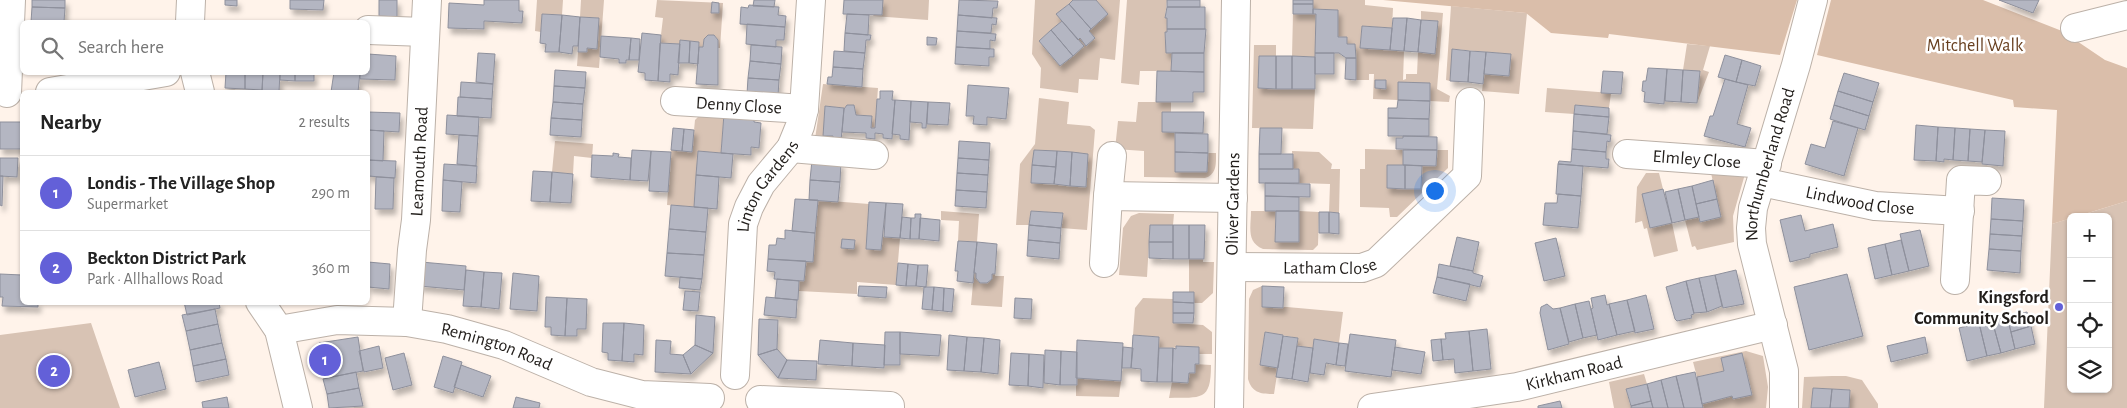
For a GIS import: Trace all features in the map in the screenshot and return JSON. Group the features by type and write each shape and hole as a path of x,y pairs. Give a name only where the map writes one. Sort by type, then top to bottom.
{"street":[{"path":"10,93 11,0"},
{"path":"190,20 191,0"},
{"name":"Leamouth Road","path":"407,322 416,220 428,0"},
{"name":"Linton Gardens","path":"735,375 743,224 749,207 761,184 792,148 800,126 804,109 812,0"},
{"name":"Oliver Gardens","path":"1229,408 1236,0"},
{"name":"Northumberland Road","path":"1784,408 1784,371 1752,244 1751,228 1753,208 1812,5"},
{"path":"2074,28 2127,15"},
{"path":"370,30 425,32"},
{"path":"62,90 149,75"},
{"path":"196,75 200,90"},
{"name":"Denny Close","path":"675,101 804,109"},
{"name":"Latham Close","path":"1232,268 1362,268 1376,263 1467,176 1470,102"},
{"path":"792,148 874,155"},
{"name":"Elmley Close","path":"1627,154 1764,173"},
{"path":"1104,263 1112,156"},
{"name":"Lindwood Close","path":"1764,173 1876,206 1960,211"},
{"path":"1955,280 1962,180 1987,181"},
{"path":"1108,196 1233,198"},
{"path":"262,305 279,330 298,408"},
{"name":"Remington Road","path":"279,330 337,320 407,322 447,329 504,345 591,382 642,395 711,403"},
{"name":"Kirkham Road","path":"1372,408 1517,387 1773,325"},
{"path":"711,403 716,383 725,377 735,375 745,377 752,382 758,390 759,404 890,407"}],"shaded area":[{"path":"537,0 563,0 562,15 542,14 541,32 535,31"},
{"path":"581,0 604,0 599,68 577,66 578,52 587,52 587,48 597,49 599,18 580,17"},
{"path":"657,0 723,3 720,48 718,48 718,40 714,35 708,35 704,39 703,47 699,47 699,42 680,41 680,44 660,43 663,18 655,17"},
{"path":"883,0 929,0 928,20 873,16"},
{"path":"1035,0 1073,0 1057,14 1062,21 1039,41 1060,66 1084,47 1078,40 1080,38 1086,45 1095,39 1089,31 1108,14 1096,0 1120,0 1115,60 1100,58 1098,80 1079,79 1078,93 1040,88 1041,68 1032,54"},
{"path":"1127,0 1167,0 1165,18 1167,18 1167,32 1165,32 1165,39 1172,53 1171,71 1140,71 1139,85 1121,83"},
{"path":"1313,0 1365,0 1365,5 1393,8 1392,28 1362,26 1360,47 1404,51 1403,80 1406,79 1406,74 1417,74 1418,52 1435,53 1438,21 1421,20 1421,11 1443,13 1437,89 1450,96 1449,102 1430,101 1430,83 1398,83 1398,100 1373,99 1374,74 1369,74 1369,80 1356,80 1355,44 1347,44 1347,37 1338,37 1338,10 1313,9"},
{"path":"1451,6 1527,13 1519,94 1482,91 1484,74 1509,76 1510,54 1453,49 1450,81 1446,80"},
{"path":"1293,14 1316,14 1315,57 1292,56"},
{"path":"1687,44 1710,46 1703,70 1709,72 1697,103 1700,72 1683,70"},
{"path":"1254,45 1276,45 1276,56 1259,56 1258,88 1315,89 1313,129 1252,128"},
{"path":"823,84 878,88 875,128 871,128 872,116 856,115 854,105 847,105 844,114 843,108 825,106 824,136 833,136 833,141 815,139"},
{"path":"1547,88 1611,93 1609,108 1575,105 1574,114 1545,112"},
{"path":"1039,98 1069,102 1067,124 1090,126 1095,130 1087,230 1061,228 1063,213 1031,211 1029,225 1016,225 1020,164 1035,144","holes":["1034,150 1088,154 1085,187 1031,183"]},
{"path":"1138,102 1171,102 1171,113 1162,112 1162,131 1175,133 1175,172 1207,172 1208,153 1216,153 1215,168 1212,174 1205,178 1144,177 1144,151 1115,149 1118,121 1136,122"},
{"path":"703,112 724,114 721,153 698,152 694,207 667,205 671,150 692,151 695,120"},
{"path":"555,141 593,144 592,158 574,156 573,174 552,172"},
{"path":"1365,149 1403,150 1403,165 1387,165 1387,188 1421,189 1422,166 1436,166 1437,150 1448,150 1448,168 1397,217 1390,217 1389,208 1360,207 1360,169 1365,169"},
{"path":"1292,151 1319,152 1332,164 1331,169 1340,169 1339,213 1329,212 1330,184 1299,183 1299,169 1293,169"},
{"path":"1646,173 1659,173 1663,189 1643,194 1650,228 1672,223 1678,251 1654,257 1647,228 1644,229 1642,221 1635,223 1637,187"},
{"path":"1711,173 1745,174 1733,216 1734,242 1697,250 1695,246 1692,247 1685,220 1699,217 1701,222 1721,217"},
{"path":"818,200 869,204 866,249 881,250 882,237 900,238 896,285 857,282 857,294 799,291 799,281 804,281 806,261 813,262"},
{"name":"Kingsford Community School","path":"2127,201 2127,408 2044,408 2052,224 2067,219 2067,393 2112,393 2112,213 2088,213"},
{"path":"941,211 979,214 977,242 958,241 959,221 941,220"},
{"path":"1251,211 1276,211 1275,242 1299,211 1319,212 1318,245 1313,250 1263,249 1252,238 1250,228"},
{"path":"1139,213 1174,214 1173,225 1150,225 1147,277 1119,275 1123,228 1131,216"},
{"path":"1189,259 1203,259 1203,262 1214,262 1213,293 1202,303 1194,303 1194,293 1189,292"},
{"path":"974,273 976,273 976,278 980,283 987,283 992,279 992,274 1004,276 1002,307 971,305"},
{"path":"1262,286 1262,307 1287,307 1343,312 1339,343 1315,339 1313,348 1297,346 1298,338 1265,332 1260,365 1278,368 1274,394 1258,392 1252,387 1248,379 1249,299 1253,290"},
{"path":"1143,298 1173,299 1173,323 1203,325 1212,332 1212,354 1199,354 1199,347 1159,348 1159,337 1133,335 1135,308"},
{"path":"91,323 120,408 0,408 0,335"},
{"path":"1746,351 1763,356 1768,387 1766,408 1703,408 1702,404 1732,396 1733,399 1752,394 1742,353 1724,371 1697,377 1693,362"},
{"path":"1195,364 1211,365 1211,377 1206,391 1196,397 1169,398 1172,382 1188,383 1189,373 1195,373"},
{"path":"1644,374 1647,384 1626,389 1631,408 1614,408 1609,382"},
{"path":"1846,376 1862,380 1878,404 1878,408 1849,408 1850,390 1813,388 1811,408 1802,408 1804,377"},
{"path":"1076,378 1121,381 1119,397 1076,396"}],"green space":[{"path":"1383,0 1797,0 1780,55 1609,34 1608,38 1551,33 1526,13"},
{"name":"Mitchell Walk","path":"1831,0 1983,0 2062,31 2105,60 2127,68 2127,201 2088,213 2067,213 2067,219 2052,224 2057,110 2014,107 2013,100 1817,55"}],"building":[{"path":"32,0 65,0 65,8 32,7"},
{"path":"225,0 237,0 237,6 225,5"},
{"path":"290,0 324,0 323,10 290,9"},
{"path":"379,0 397,0 397,17 379,16"},
{"path":"484,0 519,0 519,11 523,11 522,23 484,21 484,29 448,28 449,3 484,5"},
{"path":"754,0 775,0 774,7 753,6"},
{"path":"844,0 883,0 882,15 843,14"},
{"path":"959,0 998,1 997,8 993,8 992,18 958,15"},
{"path":"1073,0 1096,0 1108,14 1091,29 1069,4"},
{"path":"1167,0 1200,0 1200,7 1167,7"},
{"path":"1293,0 1313,0 1313,4 1293,4"},
{"path":"1999,0 2039,0 2033,13"},
{"path":"712,2 719,3 719,13 711,13"},
{"path":"1069,4 1091,29 1089,31 1095,38 1086,46 1080,38 1078,40 1056,14"},
{"path":"1293,4 1313,4 1313,14 1293,14"},
{"path":"749,5 779,7 778,15 786,16 785,27 740,24 741,7 748,8"},
{"path":"32,7 65,8 64,20 31,20"},
{"path":"1167,7 1205,7 1205,29 1167,29 1167,18 1165,18"},
{"path":"1313,9 1338,10 1338,37 1347,37 1347,44 1355,44 1356,58 1346,58 1339,53 1315,53 1316,14 1313,14"},
{"path":"542,14 562,15 559,52 545,52 546,44 540,43"},
{"path":"847,14 869,15 868,35 845,33"},
{"path":"562,15 580,17 578,46 573,46 572,54 559,52"},
{"path":"958,15 997,18 996,25 992,24 991,33 957,31"},
{"path":"580,17 599,18 597,49 587,48 587,52 578,52"},
{"path":"1393,18 1407,18 1404,51 1390,50"},
{"path":"1407,18 1421,20 1418,52 1404,51"},
{"path":"1421,20 1438,21 1435,54 1418,52"},
{"path":"1062,21 1084,46 1073,56 1051,30"},
{"path":"747,24 785,27 784,40 776,40 776,47 746,44"},
{"path":"1362,26 1392,28 1390,50 1360,48"},
{"path":"1167,29 1206,29 1204,53 1166,53 1165,32 1167,32"},
{"path":"1051,30 1073,56 1060,66 1039,41"},
{"path":"957,31 996,34 995,41 990,40 990,49 956,47"},
{"path":"642,33 661,35 658,81 645,80 645,73 638,72"},
{"path":"845,33 871,35 870,40 866,40 865,53 844,51"},
{"path":"708,35 714,35 718,40 718,85 696,84 699,47 703,47 704,39"},
{"path":"601,36 631,38 629,60 626,60 626,63 619,63 619,59 600,57"},
{"path":"927,37 937,38 936,45 927,45"},
{"path":"631,38 640,39 639,60 629,60"},
{"path":"680,40 690,41 689,63 678,63"},
{"path":"690,41 699,42 698,64 689,63"},
{"path":"660,43 680,44 678,75 670,74 670,82 658,81"},
{"path":"751,45 782,47 781,64 750,61"},
{"path":"956,47 994,49 994,57 989,57 989,66 955,64"},
{"path":"1452,49 1470,51 1468,82 1450,81"},
{"path":"834,51 865,53 863,69 833,67"},
{"path":"1470,51 1486,52 1483,84 1468,82"},
{"path":"1486,52 1511,54 1509,76 1484,74"},
{"path":"478,53 495,54 493,84 476,82"},
{"path":"1172,53 1204,53 1204,72 1171,71"},
{"path":"1315,53 1334,53 1334,74 1315,74"},
{"path":"370,54 396,56 395,80 360,79 360,75 370,75"},
{"path":"1725,55 1742,60 1736,82 1718,77"},
{"path":"1259,56 1276,56 1276,89 1258,88"},
{"path":"1276,56 1292,56 1292,89 1276,89"},
{"path":"1292,56 1315,57 1315,89 1292,89"},
{"path":"1346,58 1356,58 1356,80 1345,79"},
{"path":"1742,60 1761,66 1755,86 1736,82"},
{"path":"750,61 781,64 779,80 748,78"},
{"path":"833,67 863,69 862,87 827,84 828,77 832,77"},
{"path":"1648,68 1667,69 1664,104 1644,102 1643,81 1646,81"},
{"path":"1667,69 1683,70 1681,102 1665,101"},
{"path":"555,70 586,72 585,88 554,86"},
{"path":"1683,70 1700,71 1697,103 1681,102"},
{"path":"1157,71 1204,72 1204,92 1193,92 1193,102 1156,102"},
{"path":"1603,71 1623,72 1621,94 1601,93"},
{"path":"1844,73 1879,83 1873,102 1838,91"},
{"path":"226,75 245,75 245,89 225,88"},
{"path":"245,75 263,75 262,90 245,89"},
{"path":"263,75 280,75 279,90 262,90"},
{"path":"280,75 295,75 295,81 280,80"},
{"path":"295,75 314,75 314,81 295,81"},
{"path":"334,75 360,75 358,90 331,90"},
{"path":"748,78 779,80 778,96 747,94"},
{"path":"1725,79 1748,85 1737,124 1751,128 1745,147 1704,136 1710,116 1713,116"},
{"path":"1375,80 1386,80 1386,89 1375,88"},
{"path":"461,82 493,84 492,99 460,97"},
{"path":"1398,82 1430,83 1430,101 1398,100"},
{"path":"968,85 1009,88 1006,119 987,117 987,125 973,124 974,116 966,116"},
{"path":"554,86 585,88 583,104 553,102"},
{"path":"880,91 893,91 892,100 895,100 892,139 883,138 883,134 875,133 875,139 866,138 866,133 842,132 844,109 847,105 854,105 856,115 872,116 871,128 875,128 877,99 880,99"},
{"path":"1838,91 1873,102 1869,116 1834,105"},
{"path":"458,97 492,99 491,118 457,116"},
{"path":"895,100 911,101 909,140 900,139 900,135 892,134"},
{"path":"1398,100 1430,101 1429,119 1388,118 1388,108 1397,108"},
{"path":"911,101 928,102 926,128 922,128 922,123 910,122"},
{"path":"553,102 583,104 582,120 551,118"},
{"path":"928,102 950,103 948,125 927,124"},
{"path":"1575,105 1609,108 1609,117 1574,114"},
{"path":"1834,105 1869,116 1865,130 1830,119"},
{"path":"825,106 844,108 841,141 833,141 833,136 823,136"},
{"path":"370,112 400,113 399,132 370,130"},
{"path":"1162,112 1204,112 1203,133 1162,132"},
{"path":"724,114 754,116 754,122 761,123 759,148 751,147 751,155 721,153"},
{"path":"1574,114 1609,117 1607,134 1573,131"},
{"path":"447,115 479,117 478,136 446,134"},
{"path":"551,118 582,120 581,137 550,135"},
{"path":"1388,118 1429,119 1429,136 1388,136"},
{"path":"1833,121 1858,128 1844,176 1805,164 1811,144 1825,148"},
{"path":"0,122 20,122 20,149 0,149"},
{"path":"1916,125 1938,127 1936,161 1914,160"},
{"path":"1938,127 1955,128 1953,160 1944,159 1944,162 1936,161"},
{"path":"673,128 684,129 682,151 671,150"},
{"path":"1260,128 1282,128 1281,154 1259,154"},
{"path":"1955,128 1970,129 1968,161 1953,160"},
{"path":"684,129 694,130 692,152 682,151"},
{"path":"1970,129 1985,130 1982,162 1968,161"},
{"path":"370,130 384,131 383,161 370,160"},
{"path":"1985,130 2005,131 2003,166 1982,164"},
{"path":"1573,131 1611,135 1610,142 1607,141 1606,152 1572,149"},
{"path":"1175,133 1208,134 1208,153 1175,152"},
{"path":"459,135 478,136 476,166 457,164"},
{"path":"1403,136 1437,137 1437,150 1396,149 1396,138 1403,138"},
{"path":"959,141 990,143 989,160 958,158"},
{"path":"1572,149 1606,152 1606,159 1609,159 1608,168 1558,164 1559,161 1571,162"},
{"path":"632,150 651,151 648,181 630,180"},
{"path":"1034,150 1057,151 1056,167 1032,165"},
{"path":"1403,150 1437,150 1436,166 1403,165"},
{"path":"651,151 671,152 668,192 649,191"},
{"path":"698,151 733,154 731,178 696,175"},
{"path":"1057,151 1072,152 1070,186 1054,184"},
{"path":"1072,152 1088,154 1086,187 1070,186"},
{"path":"1175,152 1208,153 1207,172 1175,172"},
{"path":"613,153 619,154 618,157 631,158 630,180 591,177 592,155 613,156"},
{"path":"1259,154 1293,154 1293,169 1259,169"},
{"path":"0,158 18,158 17,177 0,176"},
{"path":"958,158 989,160 988,175 957,173"},
{"path":"370,160 396,161 395,178 370,176"},
{"path":"812,160 841,162 840,182 810,180"},
{"path":"444,164 477,166 476,183 443,180"},
{"path":"1558,164 1583,166 1581,196 1556,194"},
{"path":"1032,165 1056,167 1054,184 1031,183"},
{"path":"1387,165 1405,165 1405,189 1387,188"},
{"path":"1405,165 1422,166 1421,189 1405,189"},
{"path":"1259,169 1299,169 1299,183 1259,183"},
{"path":"533,171 552,172 550,202 531,201"},
{"path":"552,172 573,174 571,203 550,202"},
{"path":"957,173 988,175 987,192 956,190"},
{"path":"696,175 719,177 717,209 694,207"},
{"path":"0,176 3,176 2,206 0,205"},
{"path":"376,177 394,178 393,209 375,209"},
{"path":"443,180 462,182 460,212 442,211"},
{"path":"810,180 840,182 838,202 809,200"},
{"path":"1713,180 1717,199 1696,204 1692,186"},
{"path":"1265,183 1310,184 1310,197 1265,196"},
{"path":"1692,186 1699,217 1685,220 1678,189"},
{"path":"1663,189 1672,223 1650,228 1642,194"},
{"path":"1678,189 1685,220 1672,223 1665,192"},
{"path":"956,190 987,192 986,208 955,206"},
{"path":"1558,194 1581,196 1578,228 1543,225 1545,203 1557,203"},
{"path":"1265,196 1299,197 1299,211 1265,211"},
{"path":"1992,198 2024,200 2023,221 1991,219"},
{"path":"795,199 818,200 815,233 792,231"},
{"path":"1717,199 1721,217 1700,222 1696,204"},
{"path":"869,202 886,203 881,250 866,249"},
{"path":"886,203 903,204 900,238 884,237"},
{"path":"671,205 708,208 706,232 669,229"},
{"path":"1031,211 1063,213 1061,228 1029,225"},
{"path":"1276,211 1299,211 1299,242 1275,242"},
{"path":"1319,212 1329,212 1329,233 1319,233"},
{"path":"1329,212 1339,213 1339,234 1329,233"},
{"path":"915,214 921,214 919,239 910,239 911,218 915,218"},
{"path":"1801,215 1805,231 1833,224 1838,247 1810,254 1810,257 1790,262 1780,220"},
{"path":"902,217 911,218 910,239 900,238"},
{"path":"920,218 940,220 939,241 919,239"},
{"path":"1991,219 2023,221 2022,236 1990,234"},
{"path":"1029,225 1061,228 1060,243 1028,240"},
{"path":"1150,225 1173,225 1173,242 1149,242"},
{"path":"1173,225 1189,225 1189,259 1173,259"},
{"path":"1189,225 1205,225 1204,259 1189,259"},
{"path":"669,229 706,232 704,255 667,253"},
{"path":"785,230 815,233 813,262 768,259 769,245 776,245 777,238 785,239"},
{"path":"1920,230 1929,266 1909,271 1900,234"},
{"path":"1990,234 2022,236 2021,251 1989,249"},
{"path":"1457,237 1479,242 1473,271 1450,266"},
{"path":"1556,238 1565,276 1544,281 1535,243"},
{"path":"842,239 855,240 854,249 841,248"},
{"path":"1028,240 1060,243 1059,259 1027,256"},
{"path":"1901,240 1909,271 1892,275 1885,244"},
{"path":"958,241 977,242 973,283 957,281 958,271 955,271"},
{"path":"977,242 997,244 995,274 992,274 992,279 987,283 980,283 976,278 976,273 974,273"},
{"path":"1149,242 1173,242 1173,259 1149,258"},
{"path":"1885,244 1892,275 1875,279 1868,248"},
{"path":"1989,249 2021,251 2020,273 1987,270"},
{"path":"667,253 704,255 702,279 665,276"},
{"path":"768,259 806,261 804,281 774,279 775,272 767,271"},
{"path":"370,262 390,264 389,289 370,287"},
{"path":"421,262 466,266 464,290 419,286"},
{"path":"898,263 908,264 906,286 896,285"},
{"path":"908,264 918,265 916,286 906,286"},
{"path":"1439,264 1473,271 1473,273 1483,276 1480,287 1437,277"},
{"path":"918,265 928,265 926,287 916,286"},
{"path":"466,270 484,272 481,307 463,306"},
{"path":"1736,270 1744,304 1723,308 1715,275"},
{"path":"484,272 502,273 499,309 481,307"},
{"path":"513,273 539,276 537,311 510,309"},
{"path":"0,274 20,275 20,305 38,305 38,307 2,306 3,297 0,297"},
{"path":"1847,274 1863,336 1809,350 1794,287"},
{"path":"1715,275 1722,306 1707,312 1699,278"},
{"path":"680,277 702,279 700,290 679,288"},
{"path":"1437,277 1470,284 1466,301 1433,293"},
{"path":"1699,278 1707,312 1694,313 1686,281"},
{"path":"777,279 799,281 798,300 775,298"},
{"path":"1686,281 1694,314 1691,315 1692,318 1677,321 1666,287"},
{"path":"859,286 887,287 886,298 858,296"},
{"path":"1262,286 1284,287 1283,308 1262,307"},
{"path":"924,287 934,287 932,310 922,309"},
{"path":"934,287 944,288 943,311 932,310"},
{"path":"944,288 954,289 952,312 943,311"},
{"path":"685,291 700,292 698,311 683,310"},
{"path":"1173,292 1194,292 1194,303 1173,302"},
{"path":"1605,295 1617,335 1598,340 1591,309 1593,308 1591,298"},
{"path":"1646,295 1654,329 1635,333 1627,300"},
{"path":"546,297 567,298 565,336 551,335 551,327 545,327"},
{"path":"766,297 797,300 796,318 764,315"},
{"path":"567,298 587,299 586,329 577,329 577,336 565,336"},
{"path":"1015,298 1032,299 1031,319 1014,318"},
{"path":"1627,300 1635,331 1617,335 1609,304"},
{"path":"1589,301 1597,335 1583,338 1575,304"},
{"path":"1173,302 1194,303 1194,313 1173,313"},
{"path":"1547,304 1553,309 1560,308 1569,344 1548,350 1540,313 1541,307"},
{"path":"1575,304 1583,338 1569,342 1560,308"},
{"path":"185,305 220,305 220,308 187,315"},
{"path":"215,309 218,324 186,331 182,315"},
{"path":"2027,312 2031,326 2011,332 2007,316"},
{"path":"1173,313 1194,313 1193,323 1173,323"},
{"path":"696,315 715,317 713,353 695,345"},
{"path":"2007,316 2015,349 2001,353 1992,320"},
{"path":"759,319 778,320 777,349 758,355"},
{"path":"1992,320 2001,353 1987,356 1979,323"},
{"path":"603,323 624,323 622,361 608,360 608,353 602,352"},
{"path":"624,323 644,325 643,355 634,354 634,362 622,361"},
{"path":"1979,323 1987,356 1967,361 1959,328"},
{"path":"218,324 222,343 190,350 186,331"},
{"path":"2031,326 2035,344 2015,349 2011,332"},
{"path":"1487,329 1491,369 1473,371 1469,331"},
{"path":"1469,331 1473,371 1455,373 1454,359 1443,360 1441,339 1446,339 1445,333"},
{"path":"885,332 900,332 900,365 884,365"},
{"path":"900,332 941,335 939,356 900,354"},
{"path":"1265,332 1283,335 1278,368 1260,365"},
{"path":"1350,334 1396,340 1391,377 1345,371"},
{"path":"949,335 967,337 964,371 947,370"},
{"path":"1133,335 1159,337 1157,382 1141,381 1141,369 1131,368"},
{"path":"1283,336 1298,338 1292,379 1276,377"},
{"path":"358,337 363,371 326,378 319,343"},
{"path":"967,337 984,338 981,372 964,371"},
{"path":"1925,337 1928,353 1891,362 1887,346"},
{"path":"984,338 1000,340 998,374 981,372"},
{"path":"1314,339 1339,343 1336,365 1326,363 1324,375 1310,373"},
{"path":"1441,339 1443,360 1433,361 1431,340"},
{"path":"656,340 671,341 670,354 683,355 691,374 655,372"},
{"path":"820,340 853,343 852,366 818,364"},
{"path":"1077,340 1123,343 1121,381 1076,378"},
{"path":"222,343 226,359 193,366 190,350"},
{"path":"853,343 885,345 884,368 852,366"},
{"path":"1339,343 1348,344 1345,366 1336,365"},
{"path":"695,345 713,353 691,374 683,355"},
{"path":"379,346 383,368 364,372 359,351"},
{"path":"1176,346 1199,347 1199,364 1195,364 1195,373 1189,373 1188,383 1172,382 1173,348 1176,349"},
{"path":"1297,346 1313,348 1308,382 1292,379"},
{"path":"1123,347 1133,348 1131,368 1122,368"},
{"path":"1395,347 1425,352 1421,374 1392,370"},
{"path":"1159,348 1173,348 1172,382 1157,382"},
{"path":"777,349 787,360 778,378 758,355"},
{"path":"1045,350 1061,351 1060,385 1044,383"},
{"path":"1061,351 1077,352 1077,385 1060,385"},
{"path":"404,353 412,385 393,390 385,358"},
{"path":"1011,353 1029,354 1028,386 1009,385"},
{"path":"1742,353 1752,395 1733,399 1732,396 1702,404 1697,377 1724,371 1721,358"},
{"path":"1029,354 1044,355 1043,388 1028,386"},
{"path":"443,356 462,362 453,393 434,387"},
{"path":"226,359 229,375 196,382 193,366"},
{"path":"787,360 817,361 816,380 778,378"},
{"path":"159,362 166,389 135,397 128,370"},
{"path":"461,365 491,376 483,397 454,387"},
{"path":"356,372 359,388 327,394 323,379"},
{"path":"1695,372 1703,408 1684,408 1676,376"},
{"path":"1676,376 1684,408 1668,408 1661,380"},
{"path":"1661,380 1668,408 1653,408 1647,384"},
{"path":"1647,384 1651,401 1631,406 1626,389"},
{"path":"359,388 363,406 329,408 327,394"},
{"path":"1813,388 1832,389 1830,408 1811,408"},
{"path":"1832,389 1850,390 1849,408 1830,408"},
{"path":"227,397 229,408 203,408 202,402"},
{"path":"516,397 540,403 539,408 513,408"},
{"path":"1560,401 1562,408 1538,408 1538,406"},
{"path":"1651,401 1653,408 1631,408 1631,406"}],"place":[{"name":"Kingsford Community School","path":"2059,307"},
{"name":"Londis - The Village Shop","path":"325,360"},
{"name":"Beckton District Park","path":"54,371"}]}
